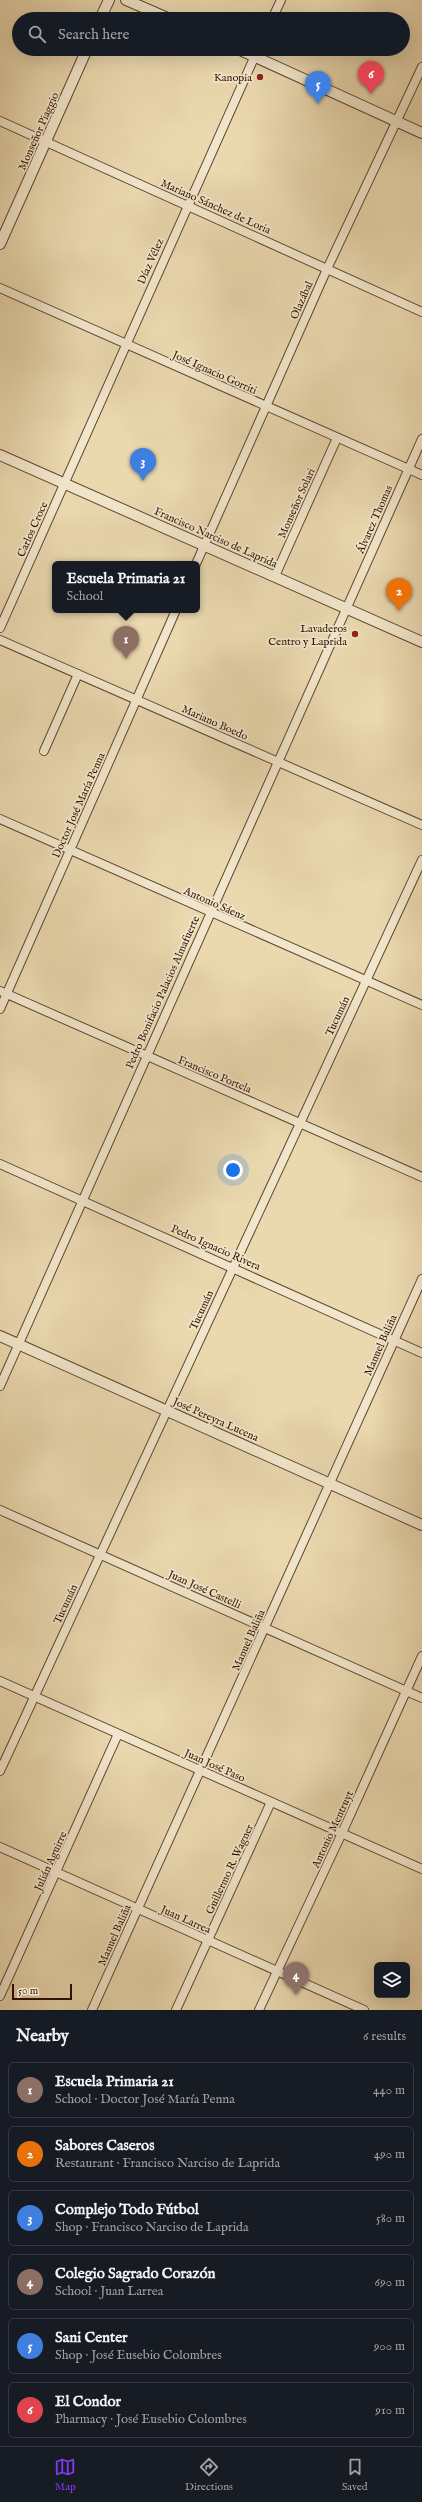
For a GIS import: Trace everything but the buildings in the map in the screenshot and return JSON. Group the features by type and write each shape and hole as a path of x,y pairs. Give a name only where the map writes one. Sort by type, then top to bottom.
{"street":[{"path":"103,12 109,0"},
{"path":"126,0 154,12"},
{"path":"275,12 281,0"},
{"name":"Monseñor Piaggio","path":"0,244 84,56"},
{"name":"Díaz Vélez","path":"64,483 255,56"},
{"path":"262,56 422,133"},
{"name":"Olazábal","path":"205,545 327,269 422,67"},
{"name":"Mariano Sánchez de Loria","path":"0,122 422,312"},
{"name":"José Ignacio Gorriti","path":"0,288 422,475"},
{"name":"Monseñor Solari","path":"275,576 337,438"},
{"name":"Álvarez Thomas","path":"346,608 422,438"},
{"name":"Francisco Narciso de Laprida","path":"0,455 422,642"},
{"name":"Carlos Croce","path":"0,628 64,483"},
{"path":"197,561 205,545"},
{"name":"Pedro Bonifacio Palacios Almafuerte","path":"0,1386 145,1056 346,608"},
{"name":"Doctor José María Penna","path":"0,1009 3,993 69,850 175,613"},
{"name":"Mariano Boedo","path":"0,640 422,825"},
{"path":"44,751 78,674"},
{"name":"Antonio Sáenz","path":"0,819 422,1005"},
{"name":"Tucumán","path":"0,1771 166,1409 422,860"},
{"name":"Francisco Portela","path":"3,993 422,1177"},
{"name":"Pedro Ignacio Rivera","path":"0,1164 82,1199 422,1353"},
{"name":"Manuel Baliña","path":"92,2010 422,1279"},
{"name":"José Pereyra Lucena","path":"0,1336 166,1409 422,1525"},
{"name":"Juan José Castelli","path":"0,1510 422,1698"},
{"name":"Antonio Mentruyt","path":"259,2010 342,1833 422,1656"},
{"name":"Juan José Paso","path":"0,1681 422,1869"},
{"name":"Julián Aguirre","path":"0,1996 57,1873 118,1734"},
{"name":"Guillermo R. Wagner","path":"176,2010 271,1802"},
{"name":"Juan Larrea","path":"0,1847 364,2010"}],"place":[{"name":"Kanopia","path":"260,77"},
{"name":"El Condor","path":"371,94"},
{"name":"Sani Center","path":"318,104"},
{"name":"Complejo Todo Fútbol","path":"143,481"},
{"name":"Sabores Caseros","path":"399,611"},
{"name":"Lavaderos Centro y Laprida","path":"355,634"},
{"name":"Escuela Primaria 21","path":"126,659"},
{"name":"Colegio Sagrado Corazón","path":"296,1995"}]}
